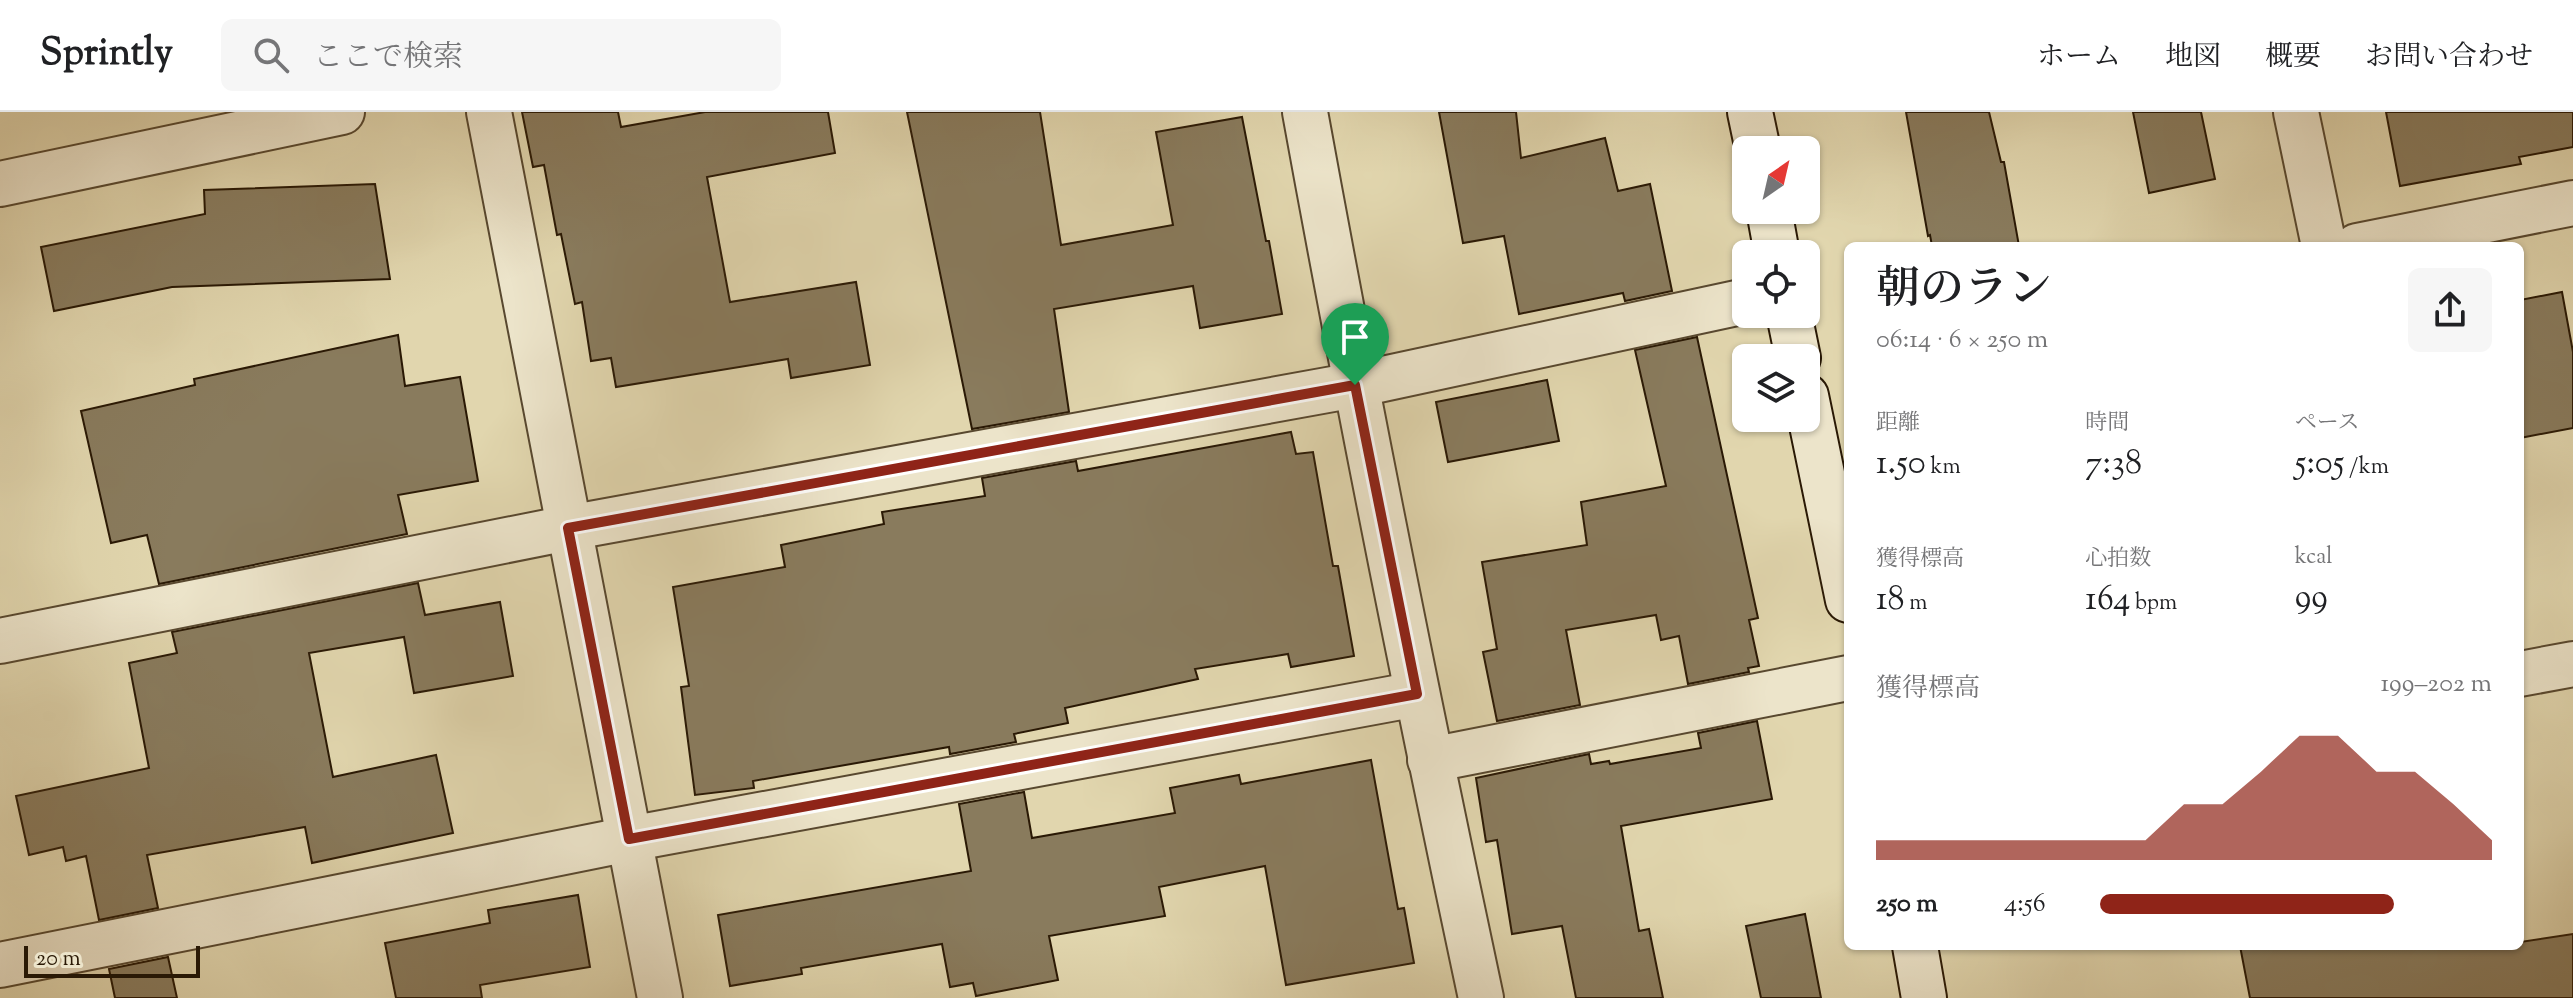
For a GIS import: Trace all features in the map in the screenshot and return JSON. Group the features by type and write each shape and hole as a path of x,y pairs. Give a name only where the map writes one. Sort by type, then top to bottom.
{"street":[{"path":"0,184 342,112"},
{"path":"489,112 660,998"},
{"path":"1305,112 1355,385 1481,998"},
{"path":"1750,112 1755,136"},
{"path":"2296,112 2323,242"},
{"path":"2377,242 2573,203"},
{"path":"0,641 568,528 1355,385 1732,304"},
{"path":"1813,432 1844,581"},
{"path":"2524,673 2573,664"},
{"path":"1430,760 1844,679"},
{"path":"0,965 629,839 1417,694"},
{"path":"1916,950 1924,998"}],"building":[{"path":"522,112 618,112 621,127 705,112 828,112 835,153 707,177 730,302 856,282 870,365 791,378 788,359 616,387 611,358 591,361 582,302 575,304 561,234 557,235 544,165 533,167"},
{"path":"907,112 1040,112 1061,245 1173,225 1156,132 1242,117 1282,314 1200,328 1193,286 1054,309 1069,412 972,429"},
{"path":"1439,112 1516,112 1521,158 1605,138 1618,191 1650,184 1672,291 1625,301 1623,293 1519,314 1504,236 1463,243"},
{"path":"1906,112 1989,112 2001,162 2004,162 2018,242 1931,242"},
{"path":"2133,112 2201,112 2215,179 2149,193"},
{"path":"2386,112 2573,112 2573,147 2519,157 2521,164 2400,186"},
{"path":"375,184 390,279 172,287 54,311 41,247 205,214 204,190"},
{"path":"2562,292 2573,352 2573,428 2524,437 2524,299"},
{"path":"398,335 405,386 460,377 478,481 398,495 407,534 159,584 147,535 111,543 81,411 195,385 194,379"},
{"path":"1697,337 1758,618 1749,620 1759,666 1748,668 1749,672 1688,684 1679,636 1661,640 1656,615 1566,630 1580,705 1497,721 1483,652 1497,649 1482,562 1587,545 1581,502 1666,486 1635,350"},
{"path":"1547,380 1559,441 1448,462 1436,402"},
{"path":"1291,432 1296,454 1313,452 1333,566 1338,566 1354,656 1291,667 1288,654 1195,669 1198,679 1065,708 1068,723 1014,734 1016,742 950,754 949,747 753,781 754,788 695,795 681,687 689,686 673,587 785,567 781,545 884,524 882,512 985,496 982,478 1076,461 1078,471"},
{"path":"418,583 425,615 500,602 513,676 414,693 404,637 309,653 333,777 436,755 453,833 312,863 305,827 147,855 158,908 99,920 86,856 66,861 63,847 29,855 16,796 149,768 129,663 177,653 172,632"},
{"path":"1757,721 1772,799 1621,826 1639,931 1649,929 1663,998 1576,998 1562,926 1512,934 1497,840 1486,842 1476,778 1589,754 1591,764 1609,761 1610,764 1701,748 1698,733"},
{"path":"1371,760 1398,909 1404,908 1414,963 1286,985 1265,866 1159,887 1165,916 1049,936 1058,980 976,996 973,983 950,987 942,944 801,968 802,974 730,986 718,915 971,871 959,804 1024,792 1032,838 1175,813 1170,788 1239,775 1241,784"},
{"path":"578,895 590,967 480,985 482,998 396,998 385,943 490,923 488,910"},
{"path":"1805,914 1821,998 1761,998 1746,926"},
{"path":"2573,934 2573,998 2250,998 2241,950 2524,950 2524,941"},
{"path":"168,957 177,998 115,998 109,969"}],"route":[{"path":"1355,385 1417,694 629,839 568,528 1355,385"}]}
